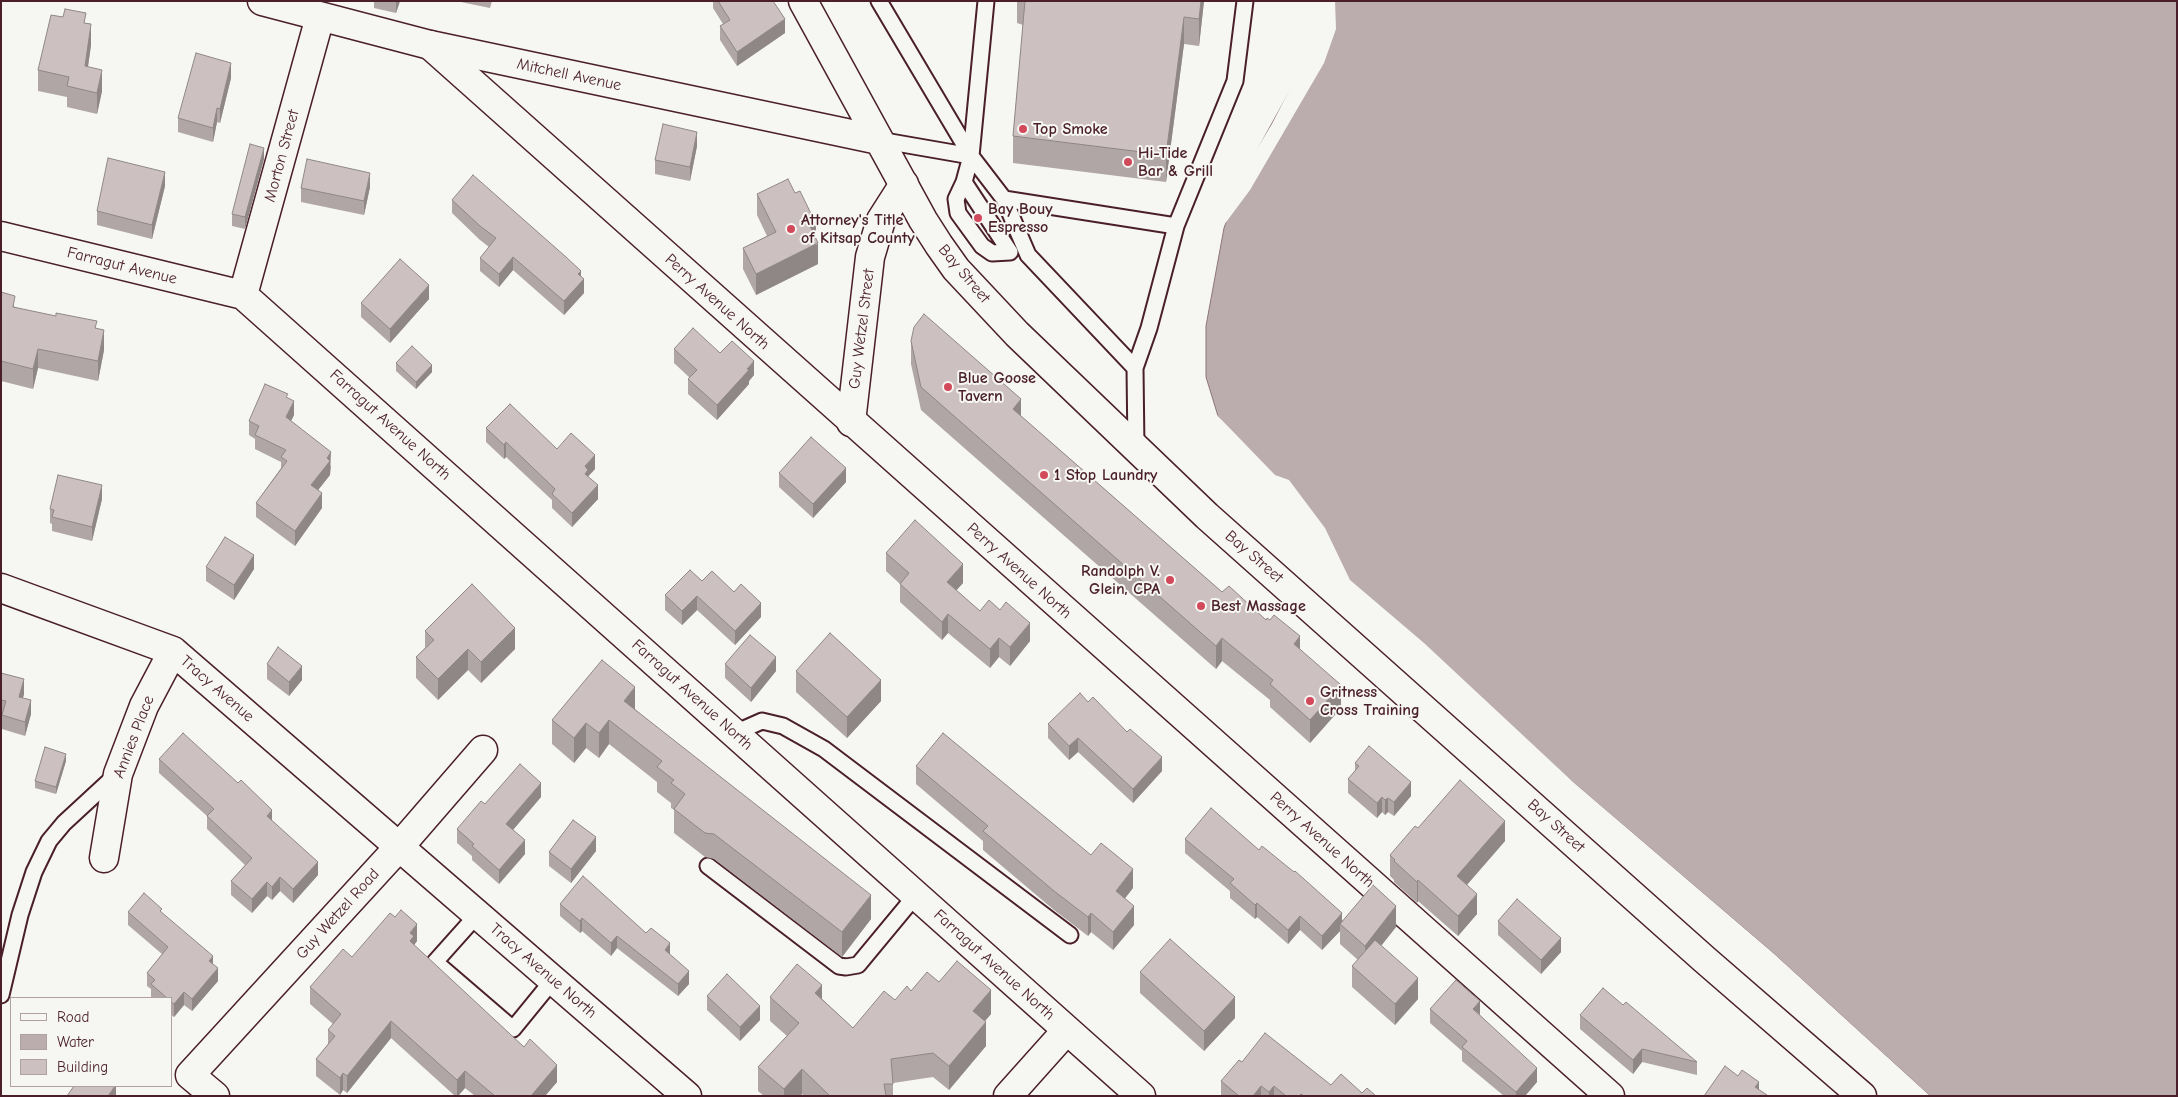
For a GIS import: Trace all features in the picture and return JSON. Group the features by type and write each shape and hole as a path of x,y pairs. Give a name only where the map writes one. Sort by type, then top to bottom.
{"street":[{"name":"Mitchell Avenue","path":"262,1 430,45 879,140"},
{"name":"Bay Street","path":"803,1 923,220 956,269 1017,334 1207,516 1704,959 1862,1096"},
{"name":"Morton Street","path":"243,295 320,17"},
{"name":"Perry Avenue North","path":"430,45 1610,1096"},
{"name":"Guy Wetzel Street","path":"852,422 870,257 881,220 904,184"},
{"name":"Farragut Avenue","path":"1,236 243,295"},
{"name":"Farragut Avenue North","path":"243,295 1141,1096"},
{"name":"Tracy Avenue","path":"1,588 173,651 399,847"},
{"name":"Annies Place","path":"104,858 118,774 144,706 173,651"},
{"name":"Guy Wetzel Road","path":"215,1096 190,1075 399,847 482,750"},
{"name":"Tracy Avenue North","path":"399,847 687,1096"},
{"path":"1008,1096 1067,1030"}],"lane":[{"path":"879,1 971,156 1004,199 1028,255 1135,368"},
{"path":"964,182 971,156 986,1"},
{"path":"1136,449 1135,368 1149,328 1176,226 1235,81 1245,1"},
{"path":"879,140 971,156"},
{"path":"1004,199 1176,226"},
{"path":"735,733 762,721 783,726 824,749 1070,935"},
{"path":"1,995 20,915 34,872 49,841 64,823 118,774"},
{"path":"708,866 839,966 846,968 858,965 916,895"},
{"path":"477,915 434,962 513,1029 553,980"}],"water":[{"path":"1323,1 2177,1 2177,1096 1930,1096 1773,953 1472,696 1348,583 1328,542 1234,437 1218,416 1206,377 1206,326 1224,228 1240,181 1324,29"}],"pier":[{"path":"1320,1 1335,1 1336,29 1324,63 1250,190 1221,229 1238,180 1272,124 1321,28"},
{"path":"1215,413 1275,475 1289,480 1325,528 1350,580 1424,643 1573,782 1773,953 1930,1096 1927,1096 1772,955 1470,698 1347,585 1326,543 1232,438"}],"building":[{"path":"718,1 773,1 785,19 737,52 720,26 730,20"},
{"path":"1025,1 1201,1 1199,19 1184,17 1166,155 1013,136"},
{"path":"65,9 86,13 84,23 91,24 85,66 102,70 97,93 67,86 69,77 38,70 51,15 63,17"},
{"path":"196,53 231,63 220,109 217,108 213,128 178,118"},
{"path":"663,124 697,132 690,167 655,160"},
{"path":"250,144 264,148 245,217 232,214"},
{"path":"108,158 165,172 152,225 97,211"},
{"path":"307,159 370,173 364,201 301,188"},
{"path":"473,175 581,271 578,274 584,279 564,301 513,257 499,274 480,258 496,238 452,200"},
{"path":"788,179 795,193 800,191 816,224 810,226 818,243 756,274 743,248 776,232 757,194"},
{"path":"400,259 429,285 390,329 361,303"},
{"path":"1,292 15,296 13,307 56,316 56,313 97,321 95,328 104,330 98,361 38,349 33,369 1,361"},
{"path":"924,314 1021,399 1013,409 1222,592 1229,586 1266,620 1267,618 1270,620 1274,615 1300,636 1294,644 1341,685 1310,720 1270,684 1273,680 1222,638 1216,646 921,387 911,341 914,327"},
{"path":"693,328 720,353 732,341 754,361 747,369 749,370 717,405 688,379 697,370 674,349"},
{"path":"412,346 432,365 416,382 396,363"},
{"path":"265,384 288,394 286,397 294,401 286,417 331,452 327,458 330,461 311,485 322,493 295,531 256,503 287,461 281,457 286,450 255,435 259,426 249,421"},
{"path":"510,404 557,449 571,433 595,455 585,466 588,470 585,474 598,485 572,513 552,494 555,489 506,442 504,445 486,428"},
{"path":"811,437 846,468 813,504 779,473"},
{"path":"58,475 102,485 92,527 52,517 54,510 50,509"},
{"path":"915,520 963,564 947,582 980,611 989,600 1000,610 1006,602 1030,623 1010,647 999,638 990,649 948,614 942,622 900,584 909,573 886,553"},
{"path":"225,537 254,555 234,585 206,567"},
{"path":"690,570 702,581 712,571 734,592 741,584 761,603 735,631 697,596 682,611 665,595"},
{"path":"472,584 515,628 481,662 468,649 438,679 416,657 434,640 425,631"},
{"path":"830,633 881,680 847,717 796,671"},
{"path":"750,635 776,657 751,688 725,664"},
{"path":"278,647 302,666 289,682 267,664"},
{"path":"602,660 635,687 624,701 871,895 842,932 714,834 705,833 674,809 685,794 671,783 674,780 657,767 662,761 609,720 599,733 586,723 574,738 552,720"},
{"path":"1,673 24,679 19,697 31,700 25,722 2,715 6,701 1,700"},
{"path":"1080,693 1088,702 1093,697 1127,732 1130,729 1162,757 1133,789 1078,738 1069,746 1048,724"},
{"path":"183,733 238,783 241,780 272,810 267,816 318,862 293,889 280,877 272,887 267,882 252,899 231,881 252,858 207,816 214,809 159,759"},
{"path":"943,733 1091,855 1101,843 1133,869 1116,891 1134,906 1113,932 1091,913 1088,917 1054,891 983,831 988,826 916,766"},
{"path":"1369,746 1411,782 1394,802 1388,798 1385,800 1382,797 1377,803 1348,779 1359,766 1355,763"},
{"path":"45,747 66,754 56,787 35,781"},
{"path":"520,764 541,783 506,824 525,840 499,870 472,846 474,844 457,829 481,801 485,804"},
{"path":"1460,780 1505,821 1457,876 1477,894 1458,916 1418,880 1417,882 1390,855 1415,826 1418,828"},
{"path":"1211,808 1259,850 1262,846 1295,871 1342,913 1322,936 1300,916 1288,930 1230,883 1234,879 1185,839"},
{"path":"573,820 596,837 571,869 549,852"},
{"path":"583,876 646,933 651,928 670,943 665,950 689,971 678,984 617,936 611,943 582,918 580,921 560,904"},
{"path":"1373,885 1396,906 1365,946 1340,924"},
{"path":"144,893 162,909 160,911 213,956 209,961 218,968 192,999 184,992 174,1004 172,1003 172,997 166,997 151,984 155,980 147,973 168,947 128,912"},
{"path":"1517,899 1561,938 1541,960 1498,921"},
{"path":"401,910 417,924 410,933 414,936 410,941 524,1047 530,1039 557,1065 531,1096 495,1096 465,1071 457,1080 391,1021 347,1076 343,1073 340,1078 316,1059 335,1036 328,1030 341,1014 310,987 343,949 352,957 390,913 395,917"},
{"path":"1170,939 1235,997 1204,1031 1140,972"},
{"path":"1375,940 1418,978 1395,1004 1352,966"},
{"path":"957,961 991,990 973,1011 986,1022 949,1066 933,1053 891,1059 893,1084 884,1084 886,1096 830,1096 802,1069 784,1089 758,1067 799,1023 770,997 797,964 822,985 815,993 853,1028 884,991 895,1000 907,986 911,991 927,972 939,982"},
{"path":"727,974 760,1006 740,1027 707,996"},
{"path":"1456,980 1480,1001 1473,1009 1537,1068 1516,1092 1462,1047 1467,1041 1430,1009"},
{"path":"1603,988 1623,1005 1626,1002 1697,1062 1642,1049 1633,1060 1580,1015"},
{"path":"1265,1033 1331,1085 1341,1074 1362,1093 1367,1088 1376,1096 1304,1096 1301,1094 1299,1096 1286,1096 1274,1086 1269,1092 1261,1086 1253,1096 1239,1096 1221,1081 1239,1060 1242,1062"},
{"path":"1725,1066 1738,1076 1742,1070 1759,1082 1755,1087 1767,1096 1704,1096"},
{"path":"73,1087 114,1087 108,1096 67,1096"}],"place":[{"name":"Top Smoke","path":"1023,129"},
{"name":"Hi-Tide Bar & Grill","path":"1128,162"},
{"name":"Bay Bouy Espresso","path":"978,218"},
{"name":"Attorney's Title of Kitsap County","path":"791,229"},
{"name":"Blue Goose Tavern","path":"948,387"},
{"name":"1 Stop Laundry","path":"1044,475"},
{"name":"Randolph V. Glein, CPA","path":"1170,580"},
{"name":"Best Massage","path":"1201,606"},
{"name":"Gritness Cross Training","path":"1310,701"}]}
